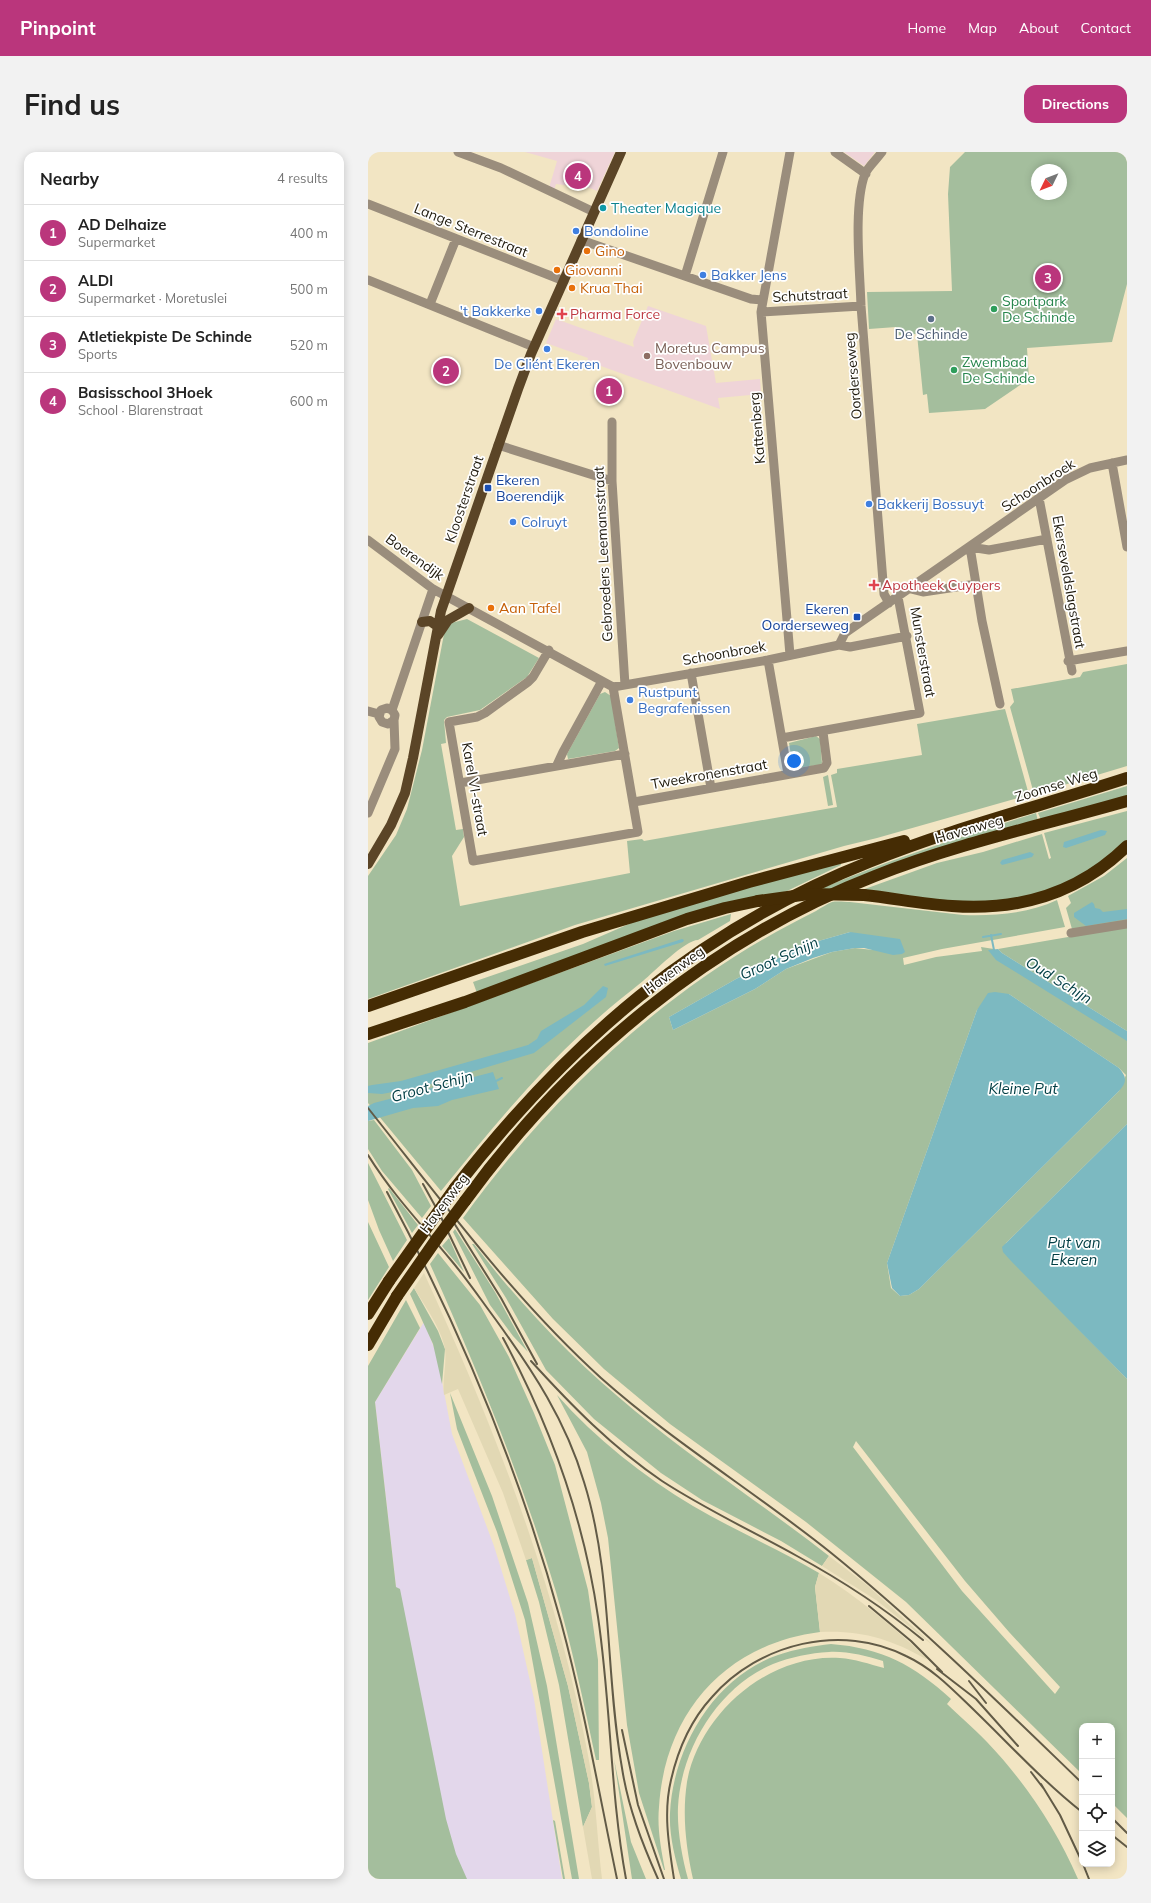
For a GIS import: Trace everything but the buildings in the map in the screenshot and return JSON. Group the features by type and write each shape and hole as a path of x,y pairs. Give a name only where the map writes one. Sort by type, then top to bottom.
{"highway":[{"name":"Zoomse Weg","path":"993,819 1127,778"},
{"name":"Havenweg","path":"368,1345 397,1296 438,1237 497,1159 543,1106 612,1037 685,980 742,942 813,903 894,869 985,840 1127,801"},
{"path":"368,1006 451,976 636,916 749,882 832,861 964,823 993,819"},
{"name":"Havenweg","path":"368,1314 389,1281 455,1188 532,1095 577,1050 624,1007 679,965 771,907 837,875 896,852 993,819"},
{"path":"368,1034 465,1002 687,919 725,908 758,901 809,894 864,895 951,906 973,907 1019,903 1054,893 1092,875 1127,846"}],"main road":[{"name":"Kloosterstraat","path":"368,864 391,825 404,793 413,758 437,626 498,445 534,347 621,152"},
{"path":"434,640 448,620 469,608"},
{"path":"422,622 430,621 437,626"}],"street":[{"path":"458,152 501,168 594,212"},
{"path":"684,276 723,152"},
{"name":"Kattenberg","path":"790,152 761,312 790,656"},
{"path":"834,152 866,174"},
{"name":"Oorderseweg","path":"882,152 866,174 860,204 861,306 884,594 889,603"},
{"name":"Lange Sterrestraat","path":"368,204 564,281"},
{"path":"430,304 456,239"},
{"path":"581,240 751,299 762,300"},
{"path":"368,280 534,347"},
{"name":"Schutstraat","path":"761,312 861,306"},
{"name":"Gebroeders Leemansstraat","path":"612,422 612,482 625,685"},
{"path":"498,445 612,482"},
{"name":"Schoonbroek","path":"839,645 845,633 911,589 1065,480 1090,468 1127,460"},
{"path":"1112,463 1127,547"},
{"name":"Ekerseveldslagstraat","path":"1039,498 1068,661 1072,672"},
{"name":"Boerendijk","path":"368,540 433,589 549,650 613,687"},
{"path":"1000,704 970,547 989,550 1047,540"},
{"path":"911,589 923,592 976,584"},
{"path":"392,710 433,589"},
{"name":"Munsterstraat","path":"823,732 920,713 898,597"},
{"name":"Schoonbroek","path":"613,687 790,656 839,645 850,647 906,636"},
{"name":"Karel VI-straat","path":"549,650 534,677 522,687 481,715 449,722 473,861 638,832 634,802"},
{"path":"1068,661 1127,651"},
{"path":"768,660 788,774"},
{"path":"691,673 712,788"},
{"path":"557,765 602,681"},
{"path":"613,687 634,802"},
{"path":"368,813 395,749 395,715 392,710 385,708 379,714"},
{"path":"368,712 379,714"},
{"path":"379,714 380,720 384,723 395,749"},
{"path":"384,723 390,724 394,720"},
{"path":"782,738 823,732"},
{"name":"Tweekronenstraat","path":"634,802 820,769 826,766 823,732"},
{"path":"460,783 625,754"},
{"path":"1072,933 1127,924"}],"shaded area":[{"path":"525,152 615,152 597,191 590,188 556,184 554,190 549,188 557,161"},
{"path":"844,152 875,152 864,166"},
{"name":"Moretus Campus Bovenbouw","path":"648,306 706,326 716,383 760,379 761,394 718,398 720,409 587,361 588,358 546,343 556,319 634,347 633,342"},
{"path":"424,1322 437,1355 452,1434 494,1546 515,1614 534,1699 562,1879 441,1879 396,1587 375,1402"}],"green space":[{"name":"Sportpark De Schinde","path":"965,152 1127,152 1127,284 1112,342 1027,348 1029,379 985,409 929,413 927,394 923,395 917,334 896,335 896,327 869,329 867,292 952,291 948,194 950,167"},
{"path":"467,619 539,658 527,677 480,710 447,717 444,720 446,743 441,744 456,830 463,829 464,837 452,856 460,906 630,873 627,841 642,839 644,841 837,807 831,775 837,773 837,769 922,755 917,724 1005,709 1029,795 844,846 575,925 368,999 368,876 396,835 407,809 422,750 444,634 451,623"},
{"path":"1127,664 1127,766 1034,794 1010,707 1014,702 1011,689 1080,677 1083,672"},
{"path":"605,692 611,696 619,748 615,751 568,759 567,754 600,694"},
{"path":"816,736 820,739 822,763 820,765 793,767 789,743"},
{"path":"828,775 833,805 828,806 823,777"},
{"path":"1127,786 1127,796 1041,820 1038,813"},
{"path":"1127,811 1127,840 1102,862 1078,878 1038,895 970,904 862,890 937,863 983,852 1042,834 1049,859 1051,858 1044,833"},
{"path":"1036,813 1038,821 831,889 820,889 954,839"},
{"path":"1127,858 1127,1031 1002,953 998,949 1074,936 1066,908 1071,903 1068,896 1104,876"},
{"path":"841,863 841,865 787,891 477,993 473,982 583,944 645,917 755,885"},
{"path":"1057,900 1065,927 942,949 903,958 904,965 936,957 982,951 981,947 994,949 1127,1040 1127,1124 1006,1243 1004,1252 1127,1379 1127,1818 1115,1806 1115,1723 1079,1723 1079,1771 906,1602 806,1522 670,1424 604,1369 553,1319 463,1218 529,1134 604,1058 644,1022 686,990 730,959 776,932 832,902 850,902 963,915 1010,913 1034,908","holes":["850,932 873,950 855,948 832,952 786,969 755,989 673,1030 669,1017 736,979 808,944","1009,994 1119,1068 1126,1075 1119,1091 919,1289 909,1295 900,1296 891,1288 887,1263 977,1010","856,1441 965,1581 1009,1632 1060,1687 1055,1694 962,1591 853,1447"]},
{"path":"731,914 730,921 698,940 692,941 685,945 670,957 606,1011 565,1049 492,1128 441,1191 368,1103 368,1043 674,931"},
{"path":"374,1120 412,1170 431,1206 422,1218 382,1171 368,1149 368,1121"},
{"path":"368,1163 407,1240 393,1261 368,1200"},
{"path":"389,1188 418,1225 412,1233 388,1189"},
{"path":"368,1222 389,1267 368,1300"},
{"path":"455,1229 495,1292 528,1352 513,1336 490,1305 453,1232"},
{"path":"449,1238 464,1272 442,1246"},
{"path":"472,1244 474,1244 530,1311 591,1373 659,1430 829,1556 822,1566 781,1541 702,1500 661,1473 594,1419 546,1370 506,1298"},
{"path":"438,1253 480,1305 509,1357 555,1465 588,1590 598,1660 599,1760 596,1760 578,1676 562,1613 529,1508 482,1385 430,1264"},
{"path":"414,1288 438,1331 445,1349 442,1384 433,1344 410,1294"},
{"path":"406,1300 420,1328 375,1402 396,1587 400,1589 446,1819 456,1854 467,1879 368,1879 368,1366"},
{"path":"450,1393 492,1496 528,1603 547,1686 579,1879 572,1879 525,1620 497,1532 457,1429"},
{"path":"557,1395 604,1442 656,1482 709,1515 819,1573 815,1587 820,1632 786,1639 756,1651 729,1668 706,1688 688,1713 673,1741 664,1773 659,1807 659,1831 665,1870 639,1793 627,1725 608,1538 601,1503 587,1452"},
{"path":"532,1558 568,1686 589,1783 592,1807 583,1827 559,1685 539,1602 526,1560"},
{"path":"831,1644 866,1650 882,1654 896,1660 924,1677 951,1699 947,1704 978,1732 1027,1789 1050,1824 1078,1879 693,1879 688,1855 685,1819 687,1782 694,1757 706,1733 722,1712 741,1693 764,1677 788,1666 814,1659 840,1658 884,1668 883,1661 870,1657 843,1652 829,1652 794,1657 773,1664 753,1674 735,1688 706,1722 686,1763 681,1785 678,1807 678,1825 688,1879 681,1879 670,1830 670,1813 673,1788 679,1764 689,1740 701,1718 716,1698 735,1680 755,1665 784,1653"},
{"path":"614,1759 631,1842 646,1879 632,1879"},
{"path":"553,1820 555,1821 565,1879 563,1879"}],"sand":[{"path":"424,1273 475,1390 499,1450 541,1570 559,1631 575,1693 591,1770 602,1879 592,1879 583,1827 592,1807 589,1783 568,1686 532,1558 526,1560 503,1493 458,1389 444,1395 445,1349 443,1341 432,1317 414,1288"},
{"path":"829,1556 867,1585 935,1647 876,1600 822,1566"},
{"path":"819,1573 848,1592 875,1613 927,1658 926,1659 900,1646 875,1637 862,1634 820,1632 815,1587"}],"water":[{"path":"1101,830 1107,831 1105,835 1066,848 1063,847 1064,842"},
{"path":"1030,852 1034,854 1032,857 1002,865 1000,863 1002,860"},
{"path":"1092,902 1095,908 1100,909 1103,912 1127,909 1127,919 1086,926 1074,917 1074,913"},
{"path":"850,932 900,939 905,952 902,954 893,955 864,948 855,948 832,952 813,958 786,969 755,989 673,1030 669,1017 736,979 808,944"},
{"path":"682,939 684,940 683,942 605,966 604,964"},
{"path":"998,949 1002,953 1127,1031 1127,1041 996,960 988,950"},
{"path":"603,986 608,988 606,997 534,1053 424,1086 382,1094 368,1093 368,1086 401,1081 528,1045 537,1039 541,1031 584,1005"},
{"name":"Kleine Put","path":"995,992 1009,994 1119,1068 1124,1074 1125,1082 1119,1091 919,1289 909,1295 900,1296 892,1288 887,1263 977,1010 988,993"},
{"path":"493,1072 499,1089 452,1100 438,1106 413,1108 368,1121 368,1106 374,1103"},
{"name":"Put van Ekeren","path":"1127,1124 1127,1379 1011,1261 1003,1252 1002,1247"}],"waterway":[{"name":"Oud Schijn","path":"983,937 1001,934"},
{"name":"Oud Schijn","path":"991,935 994,950"},
{"name":"Groot Schijn","path":"496,1081 502,1078"}],"railway":[{"path":"368,1108 479,1248 508,1282 538,1315 601,1378 657,1424 773,1508 863,1579 959,1665 1079,1780"},
{"path":"368,1155 397,1196 462,1274 523,1358 558,1417 577,1460 593,1517 600,1552 608,1624 613,1697 622,1768 636,1825 658,1879"},
{"path":"423,1184 439,1213 470,1278"},
{"path":"387,1192 414,1243 463,1348 486,1402 527,1511 545,1566 569,1654 584,1718 617,1879"},
{"path":"454,1223 501,1298 537,1364"},
{"path":"503,1338 536,1405 550,1439 563,1474 584,1545 598,1617 606,1682 617,1814 626,1879"},
{"path":"531,1361 561,1394 609,1440 662,1481 830,1575 878,1606 923,1640"},
{"path":"869,1606 911,1641 942,1672"},
{"path":"674,1879 670,1854 667,1805 677,1757 692,1725 704,1706 731,1678 753,1663 777,1652 803,1644 829,1640 855,1641 881,1646 916,1661 926,1667 952,1688 1041,1776 1079,1809"},
{"path":"937,1669 976,1699 1018,1746"},
{"path":"969,1681 986,1703"},
{"path":"622,1730 638,1805 664,1879"},
{"path":"1031,1772 1044,1789"},
{"path":"1041,1784 1060,1815 1079,1856"},
{"path":"1115,1821 1127,1833"},
{"path":"1115,1837 1127,1847"},
{"path":"1084,1867 1089,1879"}],"place":[{"name":"Basisschool 3Hoek","path":"578,176"},
{"name":"Theater Magique","path":"603,208"},
{"name":"Bondoline","path":"576,231"},
{"name":"Gino","path":"587,251"},
{"name":"Giovanni","path":"557,270"},
{"name":"Bakker Jens","path":"703,275"},
{"name":"Atletiekpiste De Schinde","path":"1048,278"},
{"name":"Krua Thai","path":"572,288"},
{"name":"Sportpark De Schinde","path":"994,309"},
{"name":"'t Bakkerke","path":"539,311"},
{"name":"Pharma Force","path":"562,314"},
{"name":"De Schinde","path":"931,319"},
{"name":"De Cliént Ekeren","path":"547,349"},
{"name":"Moretus Campus Bovenbouw","path":"647,356"},
{"name":"Zwembad De Schinde","path":"954,370"},
{"name":"ALDI","path":"446,371"},
{"name":"AD Delhaize","path":"609,391"},
{"name":"Ekeren Boerendijk","path":"488,488"},
{"name":"Bakkerij Bossuyt","path":"869,504"},
{"name":"Colruyt","path":"513,522"},
{"name":"Apotheek Cuypers","path":"874,585"},
{"name":"Aan Tafel","path":"491,608"},
{"name":"Ekeren Oorderseweg","path":"857,617"},
{"name":"Rustpunt Begrafenissen","path":"630,700"}]}
